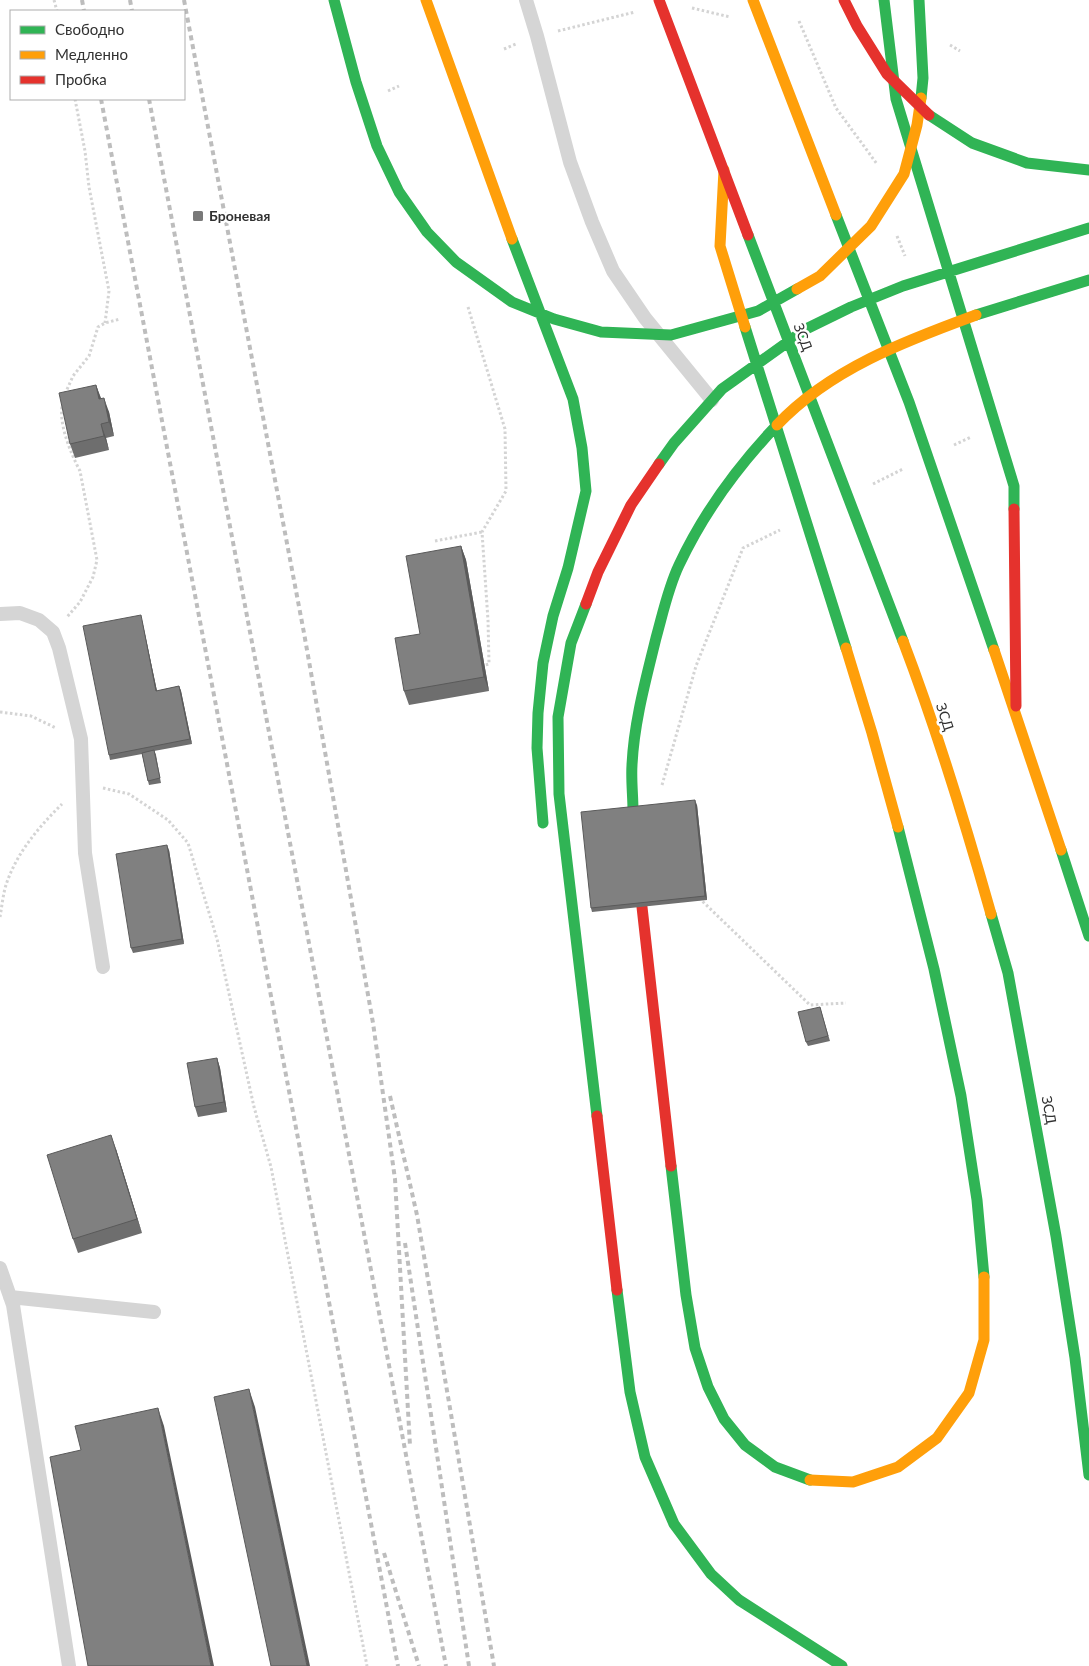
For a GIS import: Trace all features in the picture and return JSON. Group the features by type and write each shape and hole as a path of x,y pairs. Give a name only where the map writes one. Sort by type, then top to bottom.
{"main road":[{"path":"334,0 356,82 377,146 399,192 427,232 456,262 512,302 554,319 601,332 672,335 758,311 820,276 871,226 904,174 917,125 923,78 919,0"},
{"path":"426,0 573,399 582,448 586,491 568,568 553,616 543,663 538,713 537,748 545,836"},
{"name":"ЗСД","path":"659,0 919,684 964,823 1008,973 1058,1245 1075,1358 1089,1475"},
{"path":"753,0 909,402 1016,713 1089,936"},
{"path":"844,0 857,26 887,74 930,116 972,144 1026,163 1089,170"},
{"path":"884,0 896,99 1014,486 1016,713"},
{"path":"642,907 686,1295 695,1348 708,1387 724,1419 745,1445 775,1467 812,1480 854,1482 898,1467 937,1438 969,1393 984,1340 984,1282 977,1200 960,1096 934,969 903,845 854,677 720,246 724,170"},
{"path":"842,1666 739,1600 711,1574 674,1524 645,1457 630,1392 559,794 558,717 571,643 598,572 631,505 674,443 722,389 806,329 851,307 903,286 1089,228"},
{"path":"633,812 632,764 640,708 665,606 678,568 696,532 735,473 777,422 822,386 879,355 953,324 1009,304 1089,280"},
{"path":"584,1101 620,1312"}],"lane":[{"path":"526,0 570,162 592,222 613,271 646,318 712,400"},
{"path":"0,614 20,613 39,620 53,632 59,648 81,739 85,853 103,967"},
{"path":"0,1268 13,1305 69,1666"},
{"path":"10,1297 154,1312"}],"path":[{"path":"799,21 836,108 881,168"},
{"path":"74,100 109,291 105,323"},
{"path":"53,632 80,602 93,577 97,560 80,471 73,459 61,413 66,389 73,376 89,356 98,327 120,319"},
{"path":"946,448 964,439"},
{"path":"867,487 911,465"},
{"path":"479,666 489,664 482,532 506,491"},
{"path":"660,794 696,666 743,548 788,526"},
{"path":"434,541 482,532"},
{"path":"0,712 31,716 81,739"},
{"path":"0,916 6,883 23,848 44,822 69,797 83,789 107,788 130,794 168,820 188,843 217,939 254,1107 271,1167 304,1348 367,1666"},
{"path":"697,896 810,1005 846,1003"}],"building":[{"path":"96,385 99,399 104,398 109,422 101,424 104,436 70,444 59,393"},
{"path":"461,546 484,677 404,691 395,638 420,634 406,556"},
{"path":"141,615 156,691 179,686 190,739 109,755 83,626"},
{"path":"154,750 160,778 148,781 142,753"},
{"path":"695,800 705,896 591,908 581,812"},
{"path":"167,845 182,939 131,948 116,854"},
{"path":"820,1007 828,1036 806,1042 798,1012"},
{"path":"217,1058 224,1102 195,1107 187,1063"},
{"path":"111,1135 137,1219 73,1239 47,1155"},
{"path":"249,1389 307,1666 271,1666 214,1397"},
{"path":"158,1408 211,1666 88,1666 50,1457 81,1450 75,1426"}],"railway":[{"path":"82,0 84,10"},
{"path":"130,0 132,10"},
{"path":"184,0 304,633 373,1023 395,1179 410,1446"},
{"path":"101,100 398,1666"},
{"path":"149,100 446,1666"},
{"path":"390,1096 417,1215 494,1666"},
{"path":"405,1243 469,1666"},
{"path":"384,1553 419,1666"}],"traffic: fast":[{"path":"334,0 356,82 377,146 399,192 427,232 456,262 512,302 554,319 601,332 671,335 758,311 797,289"},
{"path":"884,0 896,99 1014,486 1014,509"},
{"path":"919,0 923,78 921,98"},
{"path":"929,115 972,143 1027,163 1089,170"},
{"path":"836,215 909,402 994,650"},
{"path":"659,464 674,443 722,389 806,329 851,307 903,286 1089,228"},
{"path":"748,235 903,641"},
{"path":"512,239 573,399 582,448 586,491 568,568 553,616 543,663 537,748 543,823"},
{"path":"976,315 1089,280"},
{"path":"745,327 846,648"},
{"path":"633,811 632,765 638,717 656,638 672,583 679,565 710,509 735,474 777,425"},
{"path":"586,604 571,643 558,717 559,794 597,1116"},
{"path":"898,827 934,969 961,1096 977,1200 984,1277"},
{"path":"1061,850 1089,936"},
{"path":"991,914 1008,973 1056,1236 1075,1358 1089,1475"},
{"path":"671,1166 686,1295 695,1348 708,1387 724,1419 745,1445 775,1467 810,1480"},
{"path":"617,1290 630,1392 645,1457 674,1524 711,1574 739,1600 842,1666"}],"traffic: slow":[{"path":"426,0 512,239"},
{"path":"753,0 836,215"},
{"path":"797,289 820,276 871,226 904,174 917,125 921,98"},
{"path":"724,170 720,246 745,327"},
{"path":"777,425 798,405 845,372 896,346 976,315"},
{"path":"903,641 950,776 991,914"},
{"path":"846,648 898,827"},
{"path":"994,650 1061,850"},
{"path":"810,1480 853,1482 898,1467 937,1438 969,1393 984,1340 984,1277"}],"traffic: jam":[{"path":"659,0 748,235"},
{"path":"844,0 857,26 887,74 929,115"},
{"path":"586,604 598,572 631,505 659,464"},
{"path":"1014,509 1016,706"},
{"path":"642,907 671,1166"},
{"path":"597,1116 617,1290"}],"place":[{"name":"Броневая","path":"198,216"}]}
